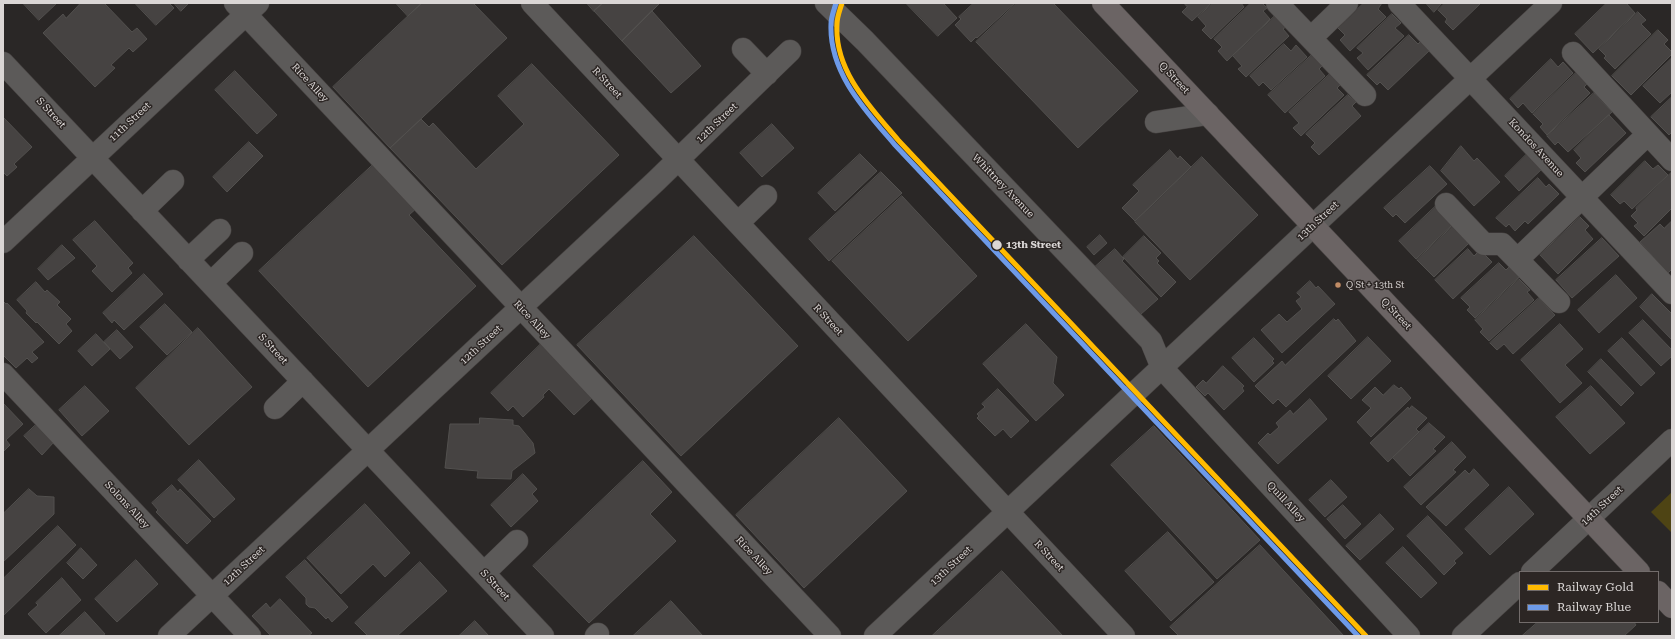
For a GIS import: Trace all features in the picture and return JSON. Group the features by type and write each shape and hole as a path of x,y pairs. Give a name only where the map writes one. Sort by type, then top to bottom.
{"main road":[{"name":"Q Street","path":"1103,3 1638,571"},
{"path":"1659,593 1672,607"}],"street":[{"name":"R Street","path":"532,3 1124,636"},
{"path":"1277,3 1366,95"},
{"path":"1311,38 1347,3"},
{"name":"Kondos Avenue","path":"1399,3 1672,293"},
{"name":"13th Street","path":"875,636 1551,3"},
{"name":"Whittney Avenue","path":"835,6 865,41 1049,223 1151,340 1162,368"},
{"name":"Rice Alley","path":"246,7 301,63 353,133 521,307 830,636"},
{"name":"11th Street","path":"3,242 92,158 246,7"},
{"path":"743,49 767,74"},
{"name":"12th Street","path":"169,636 678,160 790,51"},
{"path":"1573,52 1672,160"},
{"name":"S Street","path":"3,63 543,636"},
{"path":"1156,122 1208,114"},
{"path":"1518,259 1648,134"},
{"path":"142,210 173,181"},
{"path":"738,223 766,196"},
{"path":"1446,204 1484,244 1502,244 1558,302"},
{"path":"188,260 220,230"},
{"path":"211,283 242,253"},
{"name":"Quill Alley","path":"1162,368 1410,636"},
{"name":"Solons Alley","path":"3,374 100,468 110,492 250,636"},
{"path":"274,408 303,381"},
{"name":"14th Street","path":"1533,571 1672,440"},
{"path":"484,572 517,541"},
{"path":"1463,636 1519,584"}],"shaded area":[{"path":"1672,492 1672,533 1651,512"}],"building":[{"path":"23,3 57,3 39,20"},
{"path":"81,3 104,3 132,32 137,28 147,39 133,52 129,48 111,65 115,68 95,87 43,33 63,14 66,18"},
{"path":"135,3 169,3 174,8 156,25"},
{"path":"174,3 189,3 181,11"},
{"path":"396,3 422,3 408,16"},
{"path":"422,3 473,3 507,38 390,148 333,87"},
{"path":"587,3 603,3 594,11"},
{"path":"603,3 660,3 622,41 594,11"},
{"path":"906,3 943,3 957,18 938,36"},
{"path":"974,3 1015,3 971,42 955,25 961,19 959,17"},
{"path":"1017,3 1053,3 1138,91 1078,148 976,42"},
{"path":"1184,3 1211,3 1192,21 1182,12 1187,7"},
{"path":"1213,3 1241,3 1244,7 1211,39 1202,30 1206,26 1198,17"},
{"path":"1251,3 1262,3 1267,8 1263,11 1270,19 1227,61 1218,51 1222,47 1214,39"},
{"path":"1364,3 1382,3 1378,9 1386,17 1350,51 1340,40 1345,35 1338,28"},
{"path":"1426,3 1442,3 1434,12"},
{"path":"1445,3 1481,3 1453,30 1445,22 1447,19 1438,10"},
{"path":"1607,3 1626,3 1635,13 1593,53 1575,34"},
{"path":"652,11 701,66 671,93 622,41"},
{"path":"1638,12 1646,20 1641,24 1651,34 1615,69 1604,58 1606,56 1599,49"},
{"path":"1392,14 1401,23 1395,28 1404,36 1368,70 1357,58 1363,53 1357,48"},
{"path":"1276,15 1287,26 1283,29 1289,36 1246,77 1238,69 1242,66 1233,56"},
{"path":"1658,30 1668,40 1664,44 1672,52 1672,54 1631,95 1612,76"},
{"path":"1409,35 1418,44 1421,41 1430,50 1388,90 1380,82 1377,85 1367,75"},
{"path":"1284,44 1291,51 1296,45 1307,57 1271,90 1263,82 1259,86 1250,76"},
{"path":"1313,54 1323,65 1319,69 1325,76 1285,113 1268,95"},
{"path":"1672,58 1672,92 1660,103 1643,86"},
{"path":"1551,59 1558,67 1563,62 1573,73 1532,113 1523,103 1518,108 1510,99"},
{"path":"532,64 619,155 502,265 390,148 421,119 429,127 433,123 476,169 524,124 498,96"},
{"path":"235,71 277,115 257,134 215,90"},
{"path":"1577,72 1588,83 1584,87 1590,93 1547,135 1540,127 1543,124 1533,114"},
{"path":"1331,73 1341,84 1337,88 1344,95 1301,136 1293,128 1299,123 1289,112"},
{"path":"1594,93 1612,112 1568,152 1558,142 1555,145 1547,136"},
{"path":"1348,95 1356,102 1352,106 1361,116 1319,155 1311,147 1315,143 1306,134"},
{"path":"1672,97 1672,132 1669,135 1651,117"},
{"path":"1609,115 1626,133 1585,172 1576,163 1581,158 1574,150"},
{"path":"3,117 32,147 14,164 17,167 7,176 3,172"},
{"path":"772,124 794,148 762,177 740,153"},
{"path":"249,142 263,156 227,192 213,177"},
{"path":"1461,146 1474,161 1477,158 1500,182 1474,206 1441,171"},
{"path":"1170,150 1178,159 1180,156 1191,167 1135,221 1122,208 1139,191 1133,185"},
{"path":"1529,152 1544,167 1519,191 1505,176"},
{"path":"860,154 877,171 835,211 818,193"},
{"path":"1202,157 1258,215 1190,280 1135,222"},
{"path":"1645,161 1653,169 1658,165 1668,175 1632,209 1624,201 1620,204 1611,195"},
{"path":"376,162 418,207 409,215 476,286 368,387 259,271"},
{"path":"1430,166 1447,184 1405,223 1396,214 1393,217 1384,208"},
{"path":"881,172 902,193 829,261 809,239"},
{"path":"1671,173 1672,208 1644,236 1634,226 1638,223 1631,216 1637,210 1636,208"},
{"path":"1538,178 1546,187 1549,184 1559,194 1528,224 1525,221 1515,231 1509,224 1506,227 1496,218"},
{"path":"902,196 977,276 908,341 832,261"},
{"path":"1435,207 1452,225 1416,259 1399,241"},
{"path":"1580,217 1589,226 1585,230 1593,239 1558,274 1540,255"},
{"path":"95,221 133,263 128,268 132,273 112,292 92,271 97,266 73,240"},
{"path":"1672,221 1672,269 1668,273 1640,242 1660,224 1664,228"},
{"path":"1453,226 1469,243 1434,277 1417,260"},
{"path":"1100,235 1107,243 1094,255 1087,247"},
{"path":"694,236 798,346 681,456 577,345"},
{"path":"1144,236 1161,253 1156,258 1159,261 1157,263 1176,282 1161,297 1123,257"},
{"path":"1602,238 1619,256 1572,298 1556,280"},
{"path":"62,245 75,258 48,280 38,269"},
{"path":"1115,249 1124,259 1122,261 1158,299 1140,315 1095,267"},
{"path":"1468,249 1474,256 1480,250 1492,262 1453,299 1435,280"},
{"path":"1499,263 1506,270 1509,267 1519,277 1475,318 1467,310 1470,307 1461,298"},
{"path":"144,274 163,294 124,330 114,320 112,323 103,313"},
{"path":"1616,275 1637,298 1599,333 1578,310"},
{"path":"1519,279 1530,290 1527,292 1534,300 1489,341 1480,332 1483,329 1475,320"},
{"path":"1310,281 1316,288 1318,286 1335,304 1282,353 1261,330 1279,314 1287,322 1302,309 1296,301 1301,297 1297,293"},
{"path":"36,282 45,292 47,290 60,302 57,305 71,319 66,324 72,331 59,344 26,313 27,311 17,300"},
{"path":"1652,294 1672,314 1672,340 1640,307"},
{"path":"1539,298 1555,315 1513,354 1504,344 1497,350 1490,343"},
{"path":"3,301 6,304 7,303 44,342 32,352 38,358 32,363 27,358 16,368 3,355"},
{"path":"165,304 192,332 167,355 140,327"},
{"path":"1334,319 1336,321 1338,319 1356,341 1286,407 1278,399 1273,404 1255,386 1282,361 1285,365"},
{"path":"1643,320 1672,350 1672,356 1661,366 1629,333"},
{"path":"1026,324 1057,357 1053,383 1064,395 1036,421 983,364"},
{"path":"1560,324 1583,349 1565,365 1582,383 1560,403 1521,360"},
{"path":"198,328 252,387 189,445 136,388"},
{"path":"117,330 133,347 120,359 104,342"},
{"path":"96,334 110,349 92,366 78,351"},
{"path":"1368,337 1391,361 1351,399 1328,376"},
{"path":"1254,338 1274,359 1272,361 1274,363 1254,382 1232,358"},
{"path":"1622,338 1655,373 1641,386 1608,351"},
{"path":"543,342 595,395 574,415 549,389 543,395 544,397 523,417 513,406 508,411 491,393"},
{"path":"1601,359 1634,393 1621,406 1588,372"},
{"path":"1223,366 1244,386 1242,388 1244,391 1224,410 1208,393 1205,396 1196,387 1203,380 1206,383"},
{"path":"1394,385 1399,389 1401,387 1411,398 1371,437 1357,422 1371,408 1362,400 1375,387 1383,395"},
{"path":"85,386 109,411 82,436 59,410"},
{"path":"1591,386 1625,423 1590,454 1556,417"},
{"path":"998,389 1029,421 1011,438 1003,429 995,436 977,418 979,416 977,414 985,407 982,404"},
{"path":"1310,399 1327,419 1278,464 1258,443 1268,433 1270,435 1279,427 1276,423 1290,410 1293,414"},
{"path":"3,403 23,424 6,440 10,445 3,452"},
{"path":"1412,406 1427,418 1416,429 1419,432 1388,462 1370,443 1408,407 1409,409"},
{"path":"480,418 513,420 513,425 519,426 533,443 535,453 512,471 511,479 477,478 478,471 445,468 450,424 479,424"},
{"path":"839,418 907,491 804,588 736,515"},
{"path":"1429,423 1445,437 1433,449 1436,451 1410,476 1393,458"},
{"path":"37,424 54,442 42,455 24,436"},
{"path":"1154,426 1260,540 1217,579 1111,465"},
{"path":"1452,442 1466,457 1453,470 1456,472 1421,505 1404,487"},
{"path":"199,460 235,499 214,518 178,480"},
{"path":"643,461 672,492 650,514 676,541 589,623 533,566"},
{"path":"1474,469 1489,485 1446,526 1426,507 1465,470 1469,474"},
{"path":"523,474 537,489 532,494 538,501 511,527 491,505"},
{"path":"1331,480 1347,497 1325,517 1309,500"},
{"path":"172,485 178,492 180,489 211,521 187,544 156,512 158,510 152,503"},
{"path":"1509,487 1534,514 1490,555 1465,529"},
{"path":"29,489 37,496 54,497 54,514 3,562 3,514"},
{"path":"365,504 410,553 385,577 373,564 341,594 307,558"},
{"path":"1343,505 1361,524 1345,539 1327,519"},
{"path":"1380,514 1394,529 1360,560 1346,546"},
{"path":"1428,516 1463,553 1454,561 1456,563 1444,575 1407,536"},
{"path":"58,526 76,545 3,616 3,579"},
{"path":"1168,532 1214,582 1171,621 1125,571"},
{"path":"1260,545 1344,636 1179,636 1170,627"},
{"path":"1403,547 1437,583 1421,598 1386,563"},
{"path":"81,548 97,565 83,579 67,563"},
{"path":"136,560 158,584 117,622 95,599"},
{"path":"305,560 348,607 332,622 328,617 326,619 315,608 309,607 306,604 306,598 286,577"},
{"path":"420,562 447,591 397,636 368,636 355,623"},
{"path":"1002,571 1063,636 932,636"},
{"path":"62,578 81,600 46,633 28,614 38,605 36,603"},
{"path":"280,599 312,633 308,636 271,636 252,616 266,603 270,608"},
{"path":"671,601 703,636 633,636"},
{"path":"85,612 105,634 102,636 59,636"},
{"path":"475,621 489,636 459,636"},
{"path":"1537,623 1635,623 1636,625 1624,636 1522,636"}],"rail line":[{"name":"Blue","path":"836,3 831,24 832,42 836,59 842,75 851,90 872,118 895,145 1358,636"},
{"name":"Gold","path":"842,3 837,24 841,57 856,88 866,102 899,141 1366,636"}],"place":[{"name":"13th Street","path":"997,245"},
{"name":"Q St + 13th St","path":"1338,285"}]}
